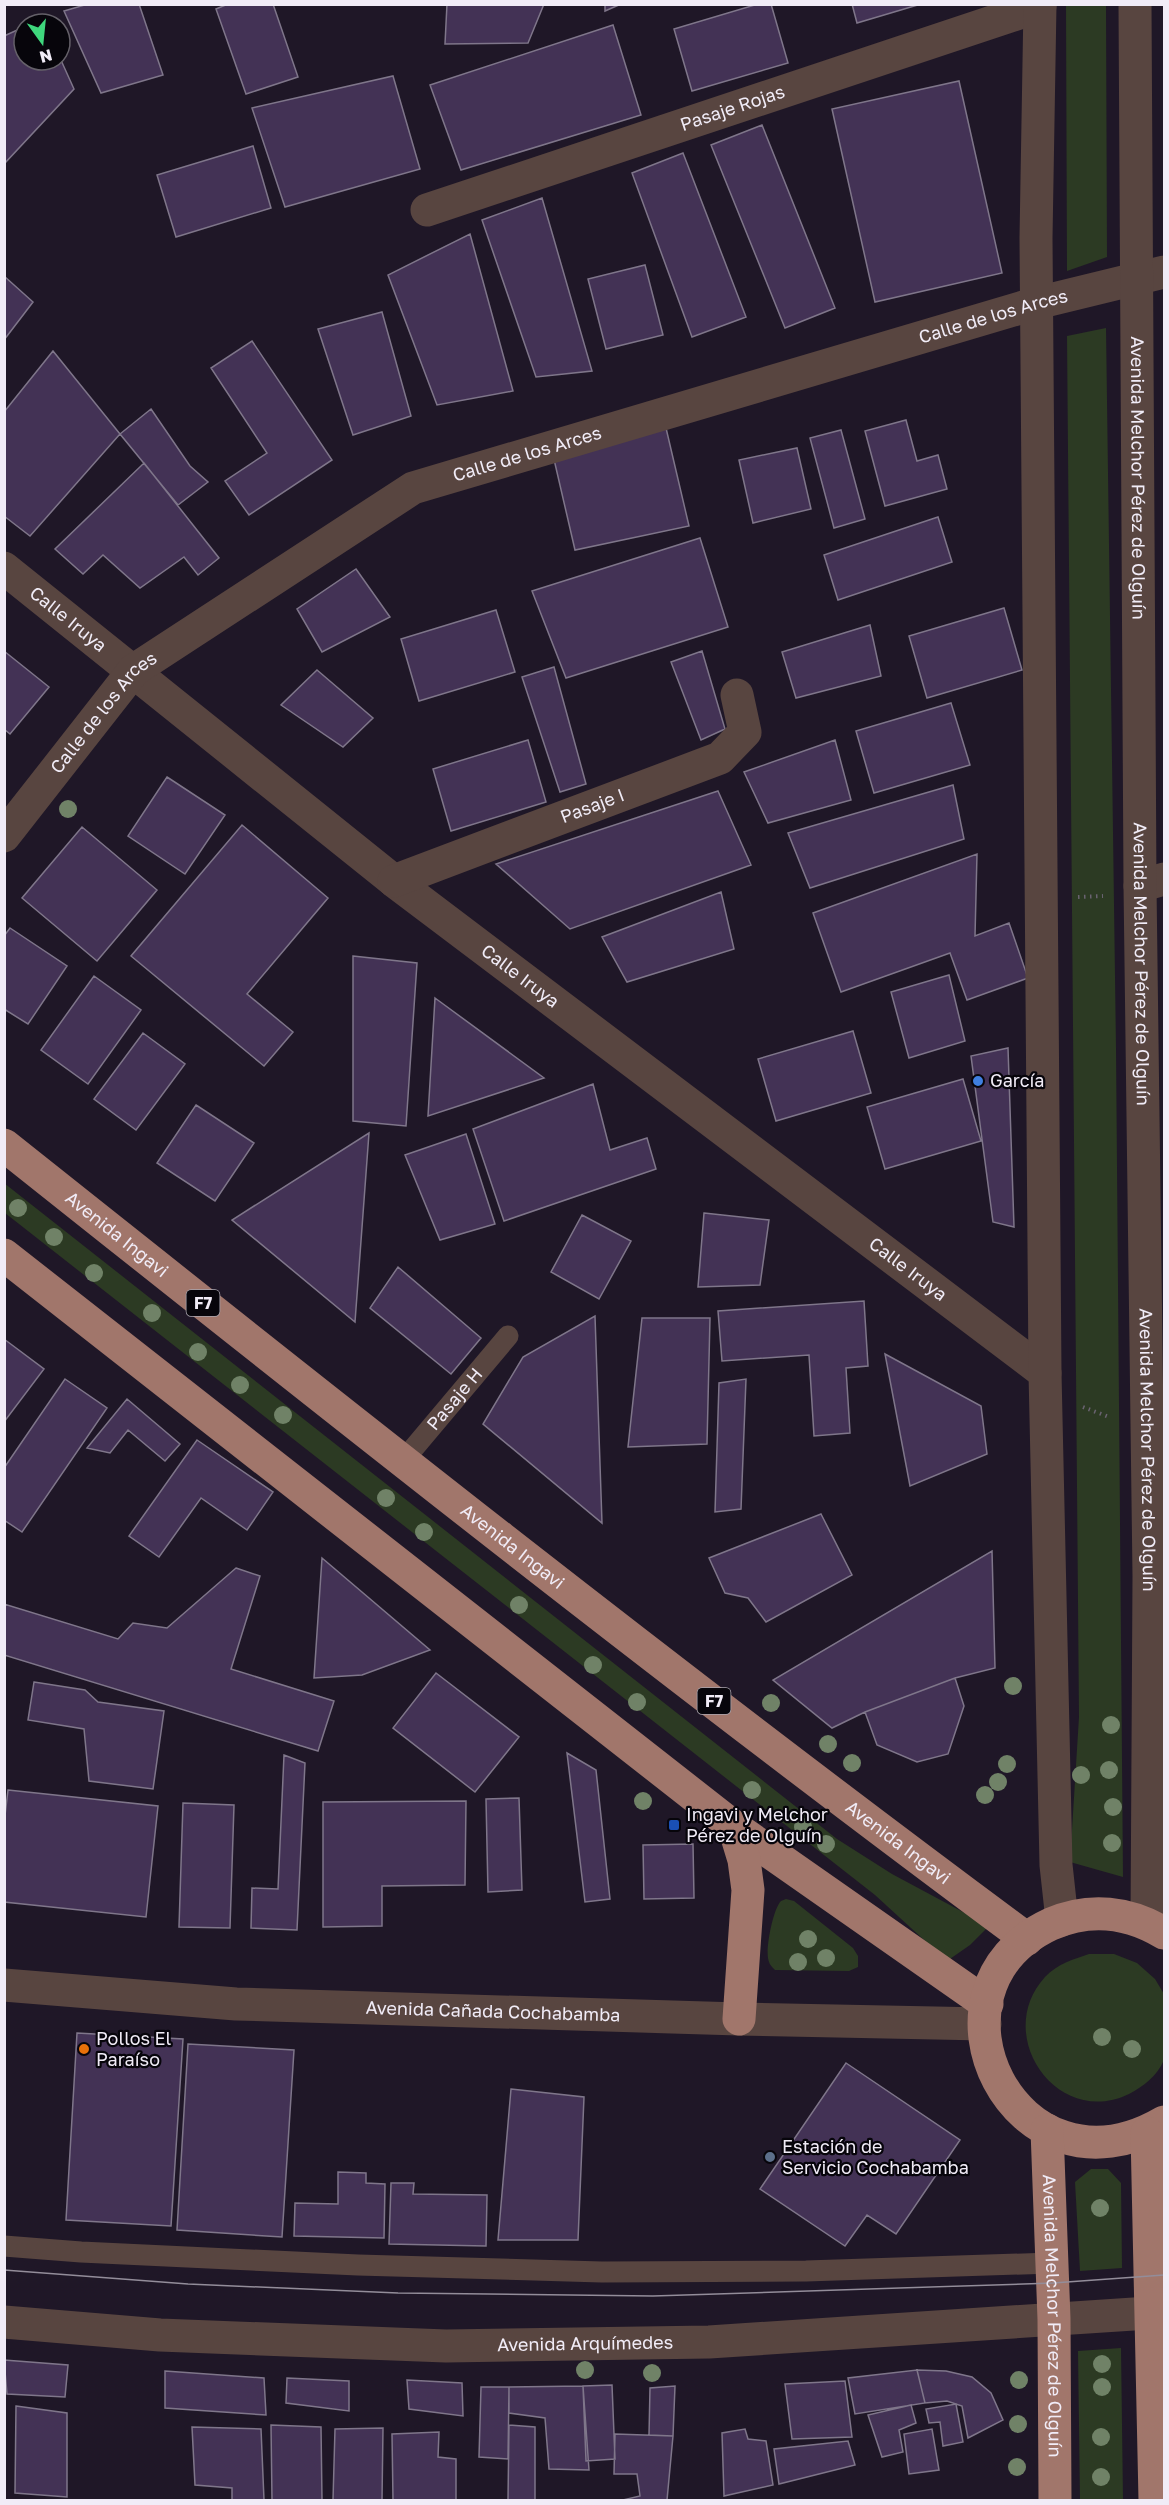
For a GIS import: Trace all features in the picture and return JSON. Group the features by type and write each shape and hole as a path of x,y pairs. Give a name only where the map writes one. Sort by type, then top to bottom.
{"highway":[{"name":"Avenida Ingavi","path":"4,1145 402,1462 899,1844 1027,1939"},
{"path":"4,1255 734,1827 986,2014"},
{"path":"734,1827 744,1860 748,1890 739,2019"},
{"path":"1155,2500 1158,2312 1156,2127 1116,2142 1096,2143 1071,2139 1047,2130 1016,2108 1001,2087 987,2053 986,2014 1000,1970 1027,1939 1062,1920 1077,1915 1108,1913 1156,1928"},
{"name":"Avenida Melchor Pérez de Olguín","path":"1047,2130 1054,2319 1056,2500"}],"street":[{"name":"Avenida Melchor Pérez de Olguín","path":"1134,4 1150,276 1139,887 1155,1263 1156,1928"},
{"name":"Pasaje Rojas","path":"427,210 1040,5"},
{"path":"1040,5 1036,238 1045,1373 1056,1865 1062,1920"},
{"name":"Calle de los Arces","path":"4,836 134,670 414,488 1037,303 1150,276"},
{"name":"Calle Iruya","path":"4,568 134,670 394,881 1045,1373"},
{"name":"Pasaje I","path":"394,881 720,758 745,732 737,695"},
{"name":"Avenida Cañada Cochabamba","path":"4,1985 236,2004 739,2019 986,2014"},
{"name":"Avenida Arquímedes","path":"4,2322 160,2335 446,2346 709,2342 1158,2312"}],"lane":[{"name":"Pasaje H","path":"402,1462 508,1336"},
{"path":"4,2246 81,2252 346,2264 602,2272 806,2271 1052,2263"}],"path":[{"path":"1071,897 1139,887"},
{"path":"1076,1405 1118,1421"}],"green space":[{"path":"1066,5 1106,5 1107,257 1067,271"},
{"path":"1106,328 1116,1048 1123,1877 1070,1862 1079,1717 1067,336"},
{"path":"4,1183 837,1839 892,1874 989,1926 970,1945 947,1961 875,1895 5,1213"},
{"path":"786,1899 794,1901 853,1948 858,1956 858,1967 849,1971 775,1970 768,1958 769,1937 778,1905"},
{"path":"1089,1954 1114,1954 1137,1963 1155,1979 1164,1994 1164,2060 1161,2066 1150,2080 1135,2091 1103,2101 1078,2099 1057,2088 1040,2070 1029,2049 1026,2025 1030,2000 1045,1977 1060,1965"},
{"path":"1091,2169 1108,2169 1121,2183 1122,2268 1080,2271 1075,2182"},
{"path":"1121,2348 1123,2500 1080,2500 1078,2351"}],"building":[{"path":"88,4 139,4 163,75 101,93 72,29 72,12 64,11"},
{"path":"228,4 273,4 298,77 246,94 216,9"},
{"path":"447,4 544,4 528,43 445,44"},
{"path":"605,4 621,4 605,11"},
{"path":"758,4 771,4 788,63 692,91 674,29"},
{"path":"852,4 921,4 857,23"},
{"path":"613,25 641,115 461,170 430,85"},
{"path":"12,32 12,72 66,72 74,89 4,164 4,36"},
{"path":"393,76 420,169 285,207 252,108"},
{"path":"959,81 1002,273 875,302 832,109"},
{"path":"762,125 835,308 785,328 711,145"},
{"path":"253,146 271,208 176,237 157,175"},
{"path":"683,153 746,317 692,337 632,173"},
{"path":"542,198 592,371 536,377 482,220"},
{"path":"470,234 513,391 437,405 388,275"},
{"path":"645,265 663,335 606,349 588,279"},
{"path":"4,276 33,302 4,340"},
{"path":"382,312 411,416 353,435 318,329"},
{"path":"252,341 332,460 249,515 225,481 267,453 211,368"},
{"path":"53,351 120,434 30,536 4,516 4,412"},
{"path":"151,409 190,466 208,482 178,505 120,434"},
{"path":"906,420 917,461 938,455 947,489 885,506 865,431"},
{"path":"666,428 689,526 575,550 553,455"},
{"path":"841,430 865,519 834,528 810,438"},
{"path":"797,448 811,509 753,523 739,460"},
{"path":"144,463 219,558 198,575 184,557 140,588 103,555 83,574 55,549"},
{"path":"938,517 952,562 838,600 824,555"},
{"path":"700,538 728,627 566,678 532,591"},
{"path":"356,569 390,617 322,652 297,609"},
{"path":"1004,608 1022,670 927,698 909,636"},
{"path":"496,610 515,672 419,701 401,639"},
{"path":"870,625 881,676 796,698 782,652"},
{"path":"4,651 49,687 10,734 4,729"},
{"path":"702,651 725,729 701,740 671,662"},
{"path":"554,667 586,784 560,792 522,677"},
{"path":"317,670 373,718 343,747 281,705"},
{"path":"951,703 970,765 874,793 856,731"},
{"path":"528,740 546,802 451,831 433,769"},
{"path":"835,740 851,800 768,823 744,772"},
{"path":"167,777 225,815 185,874 128,836"},
{"path":"953,785 964,839 810,888 788,833"},
{"path":"718,791 751,865 570,929 496,864"},
{"path":"242,825 328,898 247,994 293,1032 264,1066 131,956"},
{"path":"82,827 157,890 97,961 22,898"},
{"path":"977,854 975,936 1009,923 1028,978 967,1000 950,953 841,992 813,913"},
{"path":"721,892 734,949 627,982 602,937"},
{"path":"10,928 67,966 28,1024 4,1009 4,936"},
{"path":"353,956 417,963 406,1126 353,1121"},
{"path":"949,975 965,1041 909,1058 891,992"},
{"path":"94,976 141,1010 88,1084 41,1050"},
{"path":"435,998 544,1078 428,1116"},
{"path":"853,1031 871,1093 776,1121 758,1059"},
{"path":"143,1033 185,1064 136,1130 94,1099"},
{"path":"1008,1048 1014,1227 993,1222 971,1056"},
{"path":"963,1079 981,1141 885,1169 867,1107"},
{"path":"593,1084 610,1150 647,1138 656,1169 504,1221 473,1129"},
{"path":"196,1105 254,1143 215,1201 157,1163"},
{"path":"369,1133 355,1322 232,1220"},
{"path":"466,1134 495,1224 440,1240 405,1155"},
{"path":"704,1213 769,1220 760,1285 698,1287"},
{"path":"582,1215 631,1241 599,1299 551,1272"},
{"path":"398,1267 481,1338 451,1374 370,1308"},
{"path":"864,1301 868,1366 846,1368 850,1433 814,1436 809,1355 722,1361 718,1311"},
{"path":"595,1316 602,1523 483,1424 523,1357"},
{"path":"642,1318 710,1318 707,1444 628,1447"},
{"path":"4,1339 44,1369 4,1422"},
{"path":"885,1354 981,1406 987,1454 910,1486"},
{"path":"65,1379 107,1408 22,1532 4,1520 4,1468"},
{"path":"746,1379 741,1509 715,1512 719,1383"},
{"path":"127,1399 180,1444 165,1461 128,1430 110,1453 87,1448"},
{"path":"197,1440 273,1492 247,1530 201,1498 159,1557 129,1536"},
{"path":"821,1514 852,1575 766,1622 748,1598 725,1593 709,1558"},
{"path":"992,1551 995,1668 955,1678 865,1712 832,1728 773,1680"},
{"path":"322,1558 430,1650 362,1675 314,1678"},
{"path":"236,1568 260,1576 231,1669 334,1701 318,1751 4,1655 4,1604 118,1639 133,1623 167,1628"},
{"path":"436,1673 519,1737 475,1792 393,1728"},
{"path":"955,1678 964,1706 948,1754 917,1762 877,1745 865,1712"},
{"path":"34,1682 85,1690 98,1702 164,1711 153,1789 89,1781 84,1729 28,1720"},
{"path":"567,1753 596,1770 610,1899 585,1902"},
{"path":"284,1755 305,1763 297,1930 251,1928 252,1888 278,1889"},
{"path":"8,1790 158,1806 146,1917 4,1902 4,1824"},
{"path":"519,1798 522,1890 488,1892 486,1799"},
{"path":"466,1801 465,1885 382,1886 382,1926 323,1927 323,1802"},
{"path":"183,1803 234,1805 230,1928 179,1927"},
{"path":"693,1844 694,1898 644,1899 643,1845"},
{"path":"77,2033 183,2039 171,2226 66,2220"},
{"path":"188,2044 294,2050 282,2237 177,2230"},
{"path":"846,2063 960,2140 896,2234 867,2215 845,2246 760,2189"},
{"path":"511,2089 584,2097 578,2240 498,2240"},
{"path":"338,2172 366,2173 366,2183 385,2184 384,2238 294,2236 295,2203 338,2204"},
{"path":"391,2183 414,2183 413,2194 487,2195 486,2246 389,2244"},
{"path":"4,2360 68,2365 65,2397 7,2394"},
{"path":"917,2370 946,2371 972,2377 991,2393 1003,2420 968,2438 962,2406 947,2401 925,2403"},
{"path":"917,2370 925,2403 855,2414 848,2378"},
{"path":"165,2371 264,2378 266,2415 165,2408"},
{"path":"287,2378 349,2381 349,2411 286,2403"},
{"path":"407,2380 462,2383 463,2416 409,2409"},
{"path":"845,2381 852,2437 792,2439 785,2384"},
{"path":"612,2385 615,2459 586,2461 583,2386"},
{"path":"583,2386 589,2470 549,2469 545,2418 509,2413 509,2387"},
{"path":"675,2386 673,2436 649,2435 650,2388"},
{"path":"481,2387 509,2387 508,2459 479,2457"},
{"path":"956,2404 963,2442 943,2446 940,2422 929,2423 926,2409"},
{"path":"911,2405 916,2423 899,2430 903,2452 882,2457 868,2415"},
{"path":"16,2406 67,2413 67,2497 15,2493"},
{"path":"271,2425 321,2427 322,2500 272,2500"},
{"path":"509,2425 535,2427 535,2500 508,2500"},
{"path":"192,2427 261,2429 264,2500 232,2500 232,2488 195,2485"},
{"path":"383,2428 382,2500 333,2500 335,2429"},
{"path":"745,2429 748,2439 766,2441 773,2485 724,2496 722,2433"},
{"path":"932,2429 939,2470 909,2474 904,2434"},
{"path":"439,2432 438,2457 456,2459 456,2500 393,2500 392,2434"},
{"path":"615,2434 673,2436 667,2500 623,2500 640,2496 637,2474 614,2474"},
{"path":"848,2441 855,2465 779,2484 774,2449"}],"tram line":[{"path":"4,2270 188,2284 398,2293 653,2296 1053,2283 1164,2275"}],"place":[{"name":"García","path":"978,1081"},
{"name":"Ingavi y Melchor Pérez de Olguín","path":"674,1825"},
{"name":"Pollos El Paraíso","path":"84,2049"},
{"name":"Estación de Servicio Cochabamba","path":"770,2157"}]}
